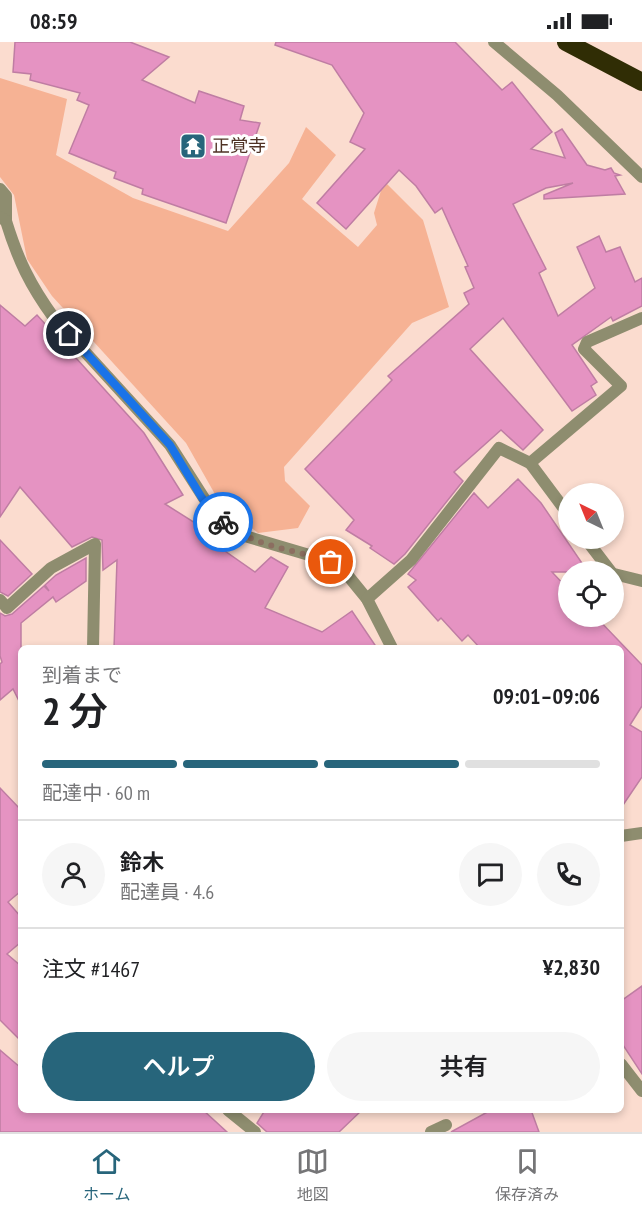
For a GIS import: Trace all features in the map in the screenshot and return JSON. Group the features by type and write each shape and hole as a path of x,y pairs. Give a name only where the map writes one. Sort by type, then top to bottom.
{"highway":[{"path":"566,42 642,82"}],"street":[{"path":"494,42 556,95 642,177"},
{"path":"0,189 6,196 3,219 18,261 40,300 170,445 216,516 238,534 255,541 331,562 345,572 367,599 390,645"},
{"path":"530,463 621,386 584,349 587,342 642,318"},
{"path":"367,599 411,560 499,448 530,463 558,501"},
{"path":"0,600 7,608 51,568 95,544 93,645"},
{"path":"593,549 603,561"},
{"path":"624,576 642,581"},
{"path":"624,836 642,833"},
{"path":"624,1068 642,1091"},
{"path":"232,1113 255,1132"},
{"path":"431,1132 446,1125"}],"shaded area":[{"path":"0,78 67,99 56,155 133,198 228,231 289,163 306,127 336,155 302,199 358,247 377,225 374,213 384,181 423,220 449,307 412,323 284,467 285,481 310,506 298,528 258,533 220,503 186,443 52,296 27,259 14,195 0,177"}],"building":[{"path":"15,42 130,42 169,57 142,80 195,103 199,91 244,106 240,120 260,123 226,223 142,194 143,189 114,178 116,172 69,153 89,105 77,100 80,93 30,80 31,74 13,72"},
{"path":"276,42 455,42 502,90 512,82 552,132 531,149 565,158 555,133 562,129 587,165 605,170 611,168 614,173 620,175 615,176 625,194 544,199 544,195 573,183 546,188 513,204 546,269 539,273 558,316 595,288 577,247 599,236 606,252 620,247 635,282 642,278 642,306 613,321 611,317 572,345 597,382 591,386 596,395 572,411 503,318 470,349 543,430 523,450 501,430 454,472 463,481 405,554 394,564 370,548 372,546 346,530 354,520 305,469 392,380 388,376 469,304 464,293 474,288 465,267 468,266 442,208 435,213 416,186 399,170 346,229 317,203 365,149 350,142 364,113 332,65 275,45"},
{"path":"0,305 25,326 37,315 144,433 183,495 165,504 219,538 215,544 255,572 271,557 288,567 265,608 322,632 352,611 375,645 114,645 117,560 103,570 102,540 92,537 72,547 20,487 0,517"},
{"path":"518,479 541,503 558,528 558,549 572,549 581,561 558,561 558,572 552,572 558,578 558,627 606,627 623,645 477,645 468,635 462,641 441,618 438,621 408,587 416,580 408,574 474,493 488,508"},
{"path":"0,540 32,574 8,596 0,592"},
{"path":"86,558 86,581 56,602 53,597 21,623 21,645 18,645 18,699 13,689 0,700 0,664 2,662 0,613 5,616 12,614 44,586 49,591 45,585 56,575"},
{"path":"624,646 642,665 642,706 630,725 642,732 642,777 624,804"},
{"path":"0,788 18,807 18,894 8,902 18,914 18,945 7,954 18,963 18,1038 0,1020"},
{"path":"642,986 642,1074 624,1047 624,999"},
{"path":"0,1050 18,1065 18,1113 206,1113 227,1132 0,1132"},
{"path":"263,1113 359,1113 339,1132 267,1132 257,1123"},
{"path":"486,1113 532,1113 539,1132 451,1132"}],"way so far":[{"path":"223,522 238,534 255,541 331,562"}],"place":[{"name":"正覚寺","path":"193,146"}],"route":[{"path":"69,334 170,445 202,498 223,522"}]}
